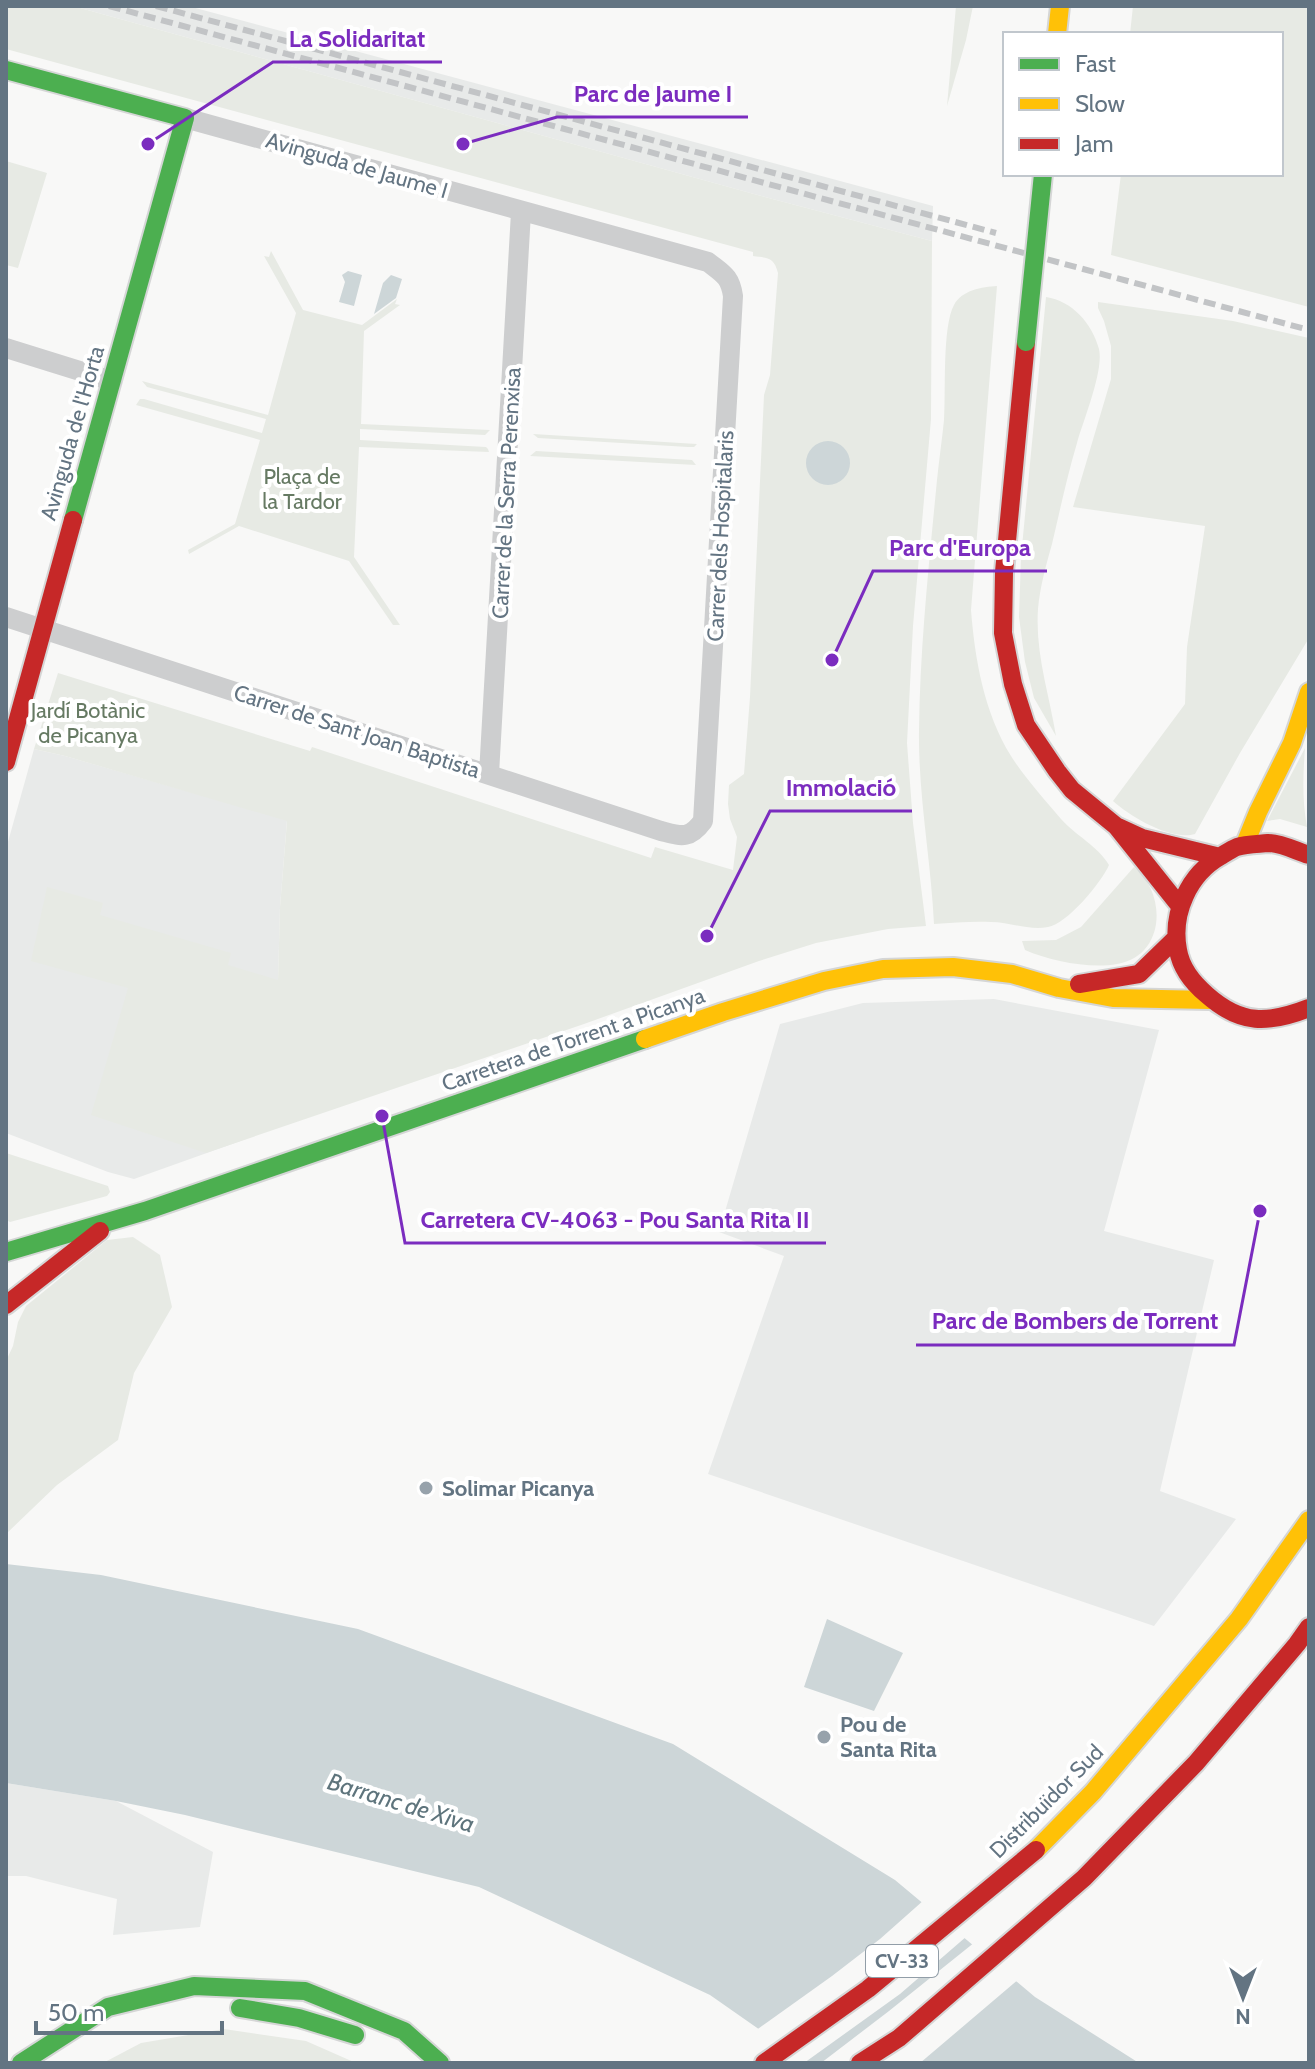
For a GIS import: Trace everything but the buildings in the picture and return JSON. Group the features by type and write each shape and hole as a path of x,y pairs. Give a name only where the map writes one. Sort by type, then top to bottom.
{"main road":[{"path":"1057,32 1060,6"},
{"name":"Avinguda de Jaume I","path":"6,70 185,118"},
{"name":"Avinguda de l'Horta","path":"6,762 185,118"},
{"path":"1043,176 1004,572 1003,633 1013,684 1026,725 1072,790 1116,826 1179,905"},
{"path":"1245,844 1292,743 1309,692"},
{"path":"1116,826 1142,838 1216,856"},
{"path":"1309,855 1295,847 1270,842 1230,849 1200,869 1187,886 1175,922 1175,939 1181,962 1192,984 1209,1000 1233,1015 1260,1020 1288,1017 1309,1008"},
{"name":"Carretera de Torrent a Picanya","path":"1059,988 1139,974 1175,939"},
{"name":"Carretera de Torrent a Picanya","path":"6,1252 112,1222 723,1012 824,981 883,969 953,967 1012,974 1059,988 1113,998 1209,1000"},
{"path":"1288,1017 1309,1025"},
{"path":"6,1305 112,1222"},
{"name":"Distribuïdor Sud","path":"764,2063 868,1989 1035,1851 1093,1792 1230,1631 1309,1520"},
{"name":"CV-33","path":"860,2063 899,2038 1084,1878 1196,1763 1309,1627"},
{"path":"21,2063 108,2007 194,1986 305,1991 404,2031 440,2063"},
{"path":"226,2010 242,2008 299,2018 348,2032 372,2043"},
{"path":"882,2063 899,2038"}],"street":[{"name":"Avinguda de Jaume I","path":"185,118 708,262"},
{"name":"Carrer de la Serra Perenxisa","path":"489,774 521,212"},
{"name":"Carrer dels Hospitalaris","path":"703,821 733,296 731,283 708,262"},
{"path":"6,348 112,381"},
{"name":"Carrer de Sant Joan Baptista","path":"6,617 661,831 684,836 696,831 703,821"}],"shaded area":[{"path":"73,6 188,6 933,206 932,241 765,197"},
{"path":"34,749 287,820 278,980 246,1139 134,1179 6,1133 6,849"},
{"path":"994,999 1159,1030 1104,1231 1214,1260 1160,1491 1236,1519 1154,1626 708,1474 784,1256 719,1232 780,1024 863,1003"},
{"path":"6,1783 116,1801 213,1852 200,1927 113,1935 117,1899 26,1876 6,1876"}],"green space":[{"name":"Jardí Botànic de Picanya","path":"6,6 73,6 932,241 931,419 913,626 907,743 926,926 888,929 816,943 206,1153 91,1115 128,988 31,961 47,887 103,903 100,915 231,953 228,965 278,980 287,821 34,749 58,673 310,751 312,747 651,858 655,847 733,870 737,837 730,819 729,785 744,774 764,395 770,375 778,273 772,261 753,256 753,252 6,49"},
{"path":"956,6 973,6 947,106"},
{"path":"1133,6 1309,6 1309,307 1111,255 1121,176 1283,176 1283,32 1130,32"},
{"path":"6,161 47,173 18,268 6,265"},
{"name":"Plaça de la Tardor","path":"271,251 303,310 362,325 397,299 395,304 400,305 364,331 361,424 490,430 485,435 360,429 360,440 486,447 489,452 359,447 354,557 400,625 393,625 349,561 239,526 189,554 188,550 235,524 260,440 136,405 144,399 262,433 266,419 147,387 142,381 268,415 296,313 264,256 269,257"},
{"path":"997,286 971,610 978,667 994,722 1011,756 1061,819 1099,852 1109,865 1074,911 1056,924 1041,928 991,922 934,924 920,779 921,668 944,420 945,360 950,315 962,296 979,288"},
{"path":"1046,297 1064,303 1080,315 1096,339 1100,358 1039,601 1041,657 1056,736 1034,698 1019,617 1021,557"},
{"path":"1098,302 1233,321 1309,338 1309,638 1195,834 1163,831 1130,814 1113,801 1185,704 1187,647 1205,526 1073,507 1111,379 1111,346"},
{"path":"533,434 697,444 688,447 538,438"},
{"path":"536,451 692,460 696,465 530,456"},
{"path":"1305,748 1303,788 1307,827 1280,819 1267,821"},
{"path":"1134,867 1145,878 1152,892 1156,922 1153,937 1133,959 1117,964 1083,965 1046,958 1025,950 1022,941 1056,940 1081,927"},
{"path":"6,1153 108,1186 110,1192 107,1196 10,1222 6,1220"},
{"path":"133,1237 160,1255 172,1307 134,1373 118,1440 57,1485 6,1534 6,1361 18,1322 26,1306 107,1240"},
{"path":"224,2029 306,2041 356,2063 103,2063 141,2043"}],"water":[{"path":"348,271 362,275 354,306 339,302 345,282 342,275"},
{"path":"391,275 402,279 396,298 374,314 383,283"},
{"path":"828,441 844,447 850,463 844,479 828,485 812,479 806,463 812,447"},
{"name":"Barranc de Xiva","path":"6,1564 101,1575 358,1629 673,1744 895,1880 1035,1997 1139,2063 807,2063 710,1995 479,1887 185,1815 6,1783"},
{"path":"827,1619 903,1653 874,1711 804,1687"}],"pier":[{"path":"924,1900 967,1936 900,1994 804,2063 755,2031 880,1939"},
{"path":"975,1942 1019,1979 920,2063 821,2063 889,2011"}],"railway":[{"path":"109,6 1309,330"},
{"path":"156,6 996,233"}],"traffic: fast":[{"path":"6,70 185,118 73,520"},
{"path":"1026,342 1043,176"},
{"path":"6,1252 145,1211 645,1039"},
{"path":"21,2063 108,2007 194,1986 305,1991 404,2031 440,2063"},
{"path":"240,2008 299,2018 355,2035"}],"traffic: slow":[{"path":"1057,32 1060,6"},
{"path":"1245,844 1292,743 1309,692"},
{"path":"645,1039 824,981 883,969 953,967 1012,974 1059,988 1113,998 1209,1000"},
{"path":"1036,1850 1093,1792 1239,1619 1309,1520"}],"traffic: jam":[{"path":"1026,342 1004,572 1003,633 1013,684 1026,725 1057,771 1072,790 1116,826 1179,905"},
{"path":"6,762 73,520"},
{"path":"1118,827 1142,838 1216,856"},
{"path":"1309,855 1268,843 1241,846 1227,852 1191,884 1177,922 1182,963 1197,986 1219,1005 1243,1017 1255,1019 1281,1017 1309,1008"},
{"path":"1079,984 1139,974 1175,939"},
{"path":"6,1305 100,1231"},
{"path":"860,2063 899,2038 1084,1878 1196,1763 1309,1627"},
{"path":"764,2063 868,1989 1036,1850"}],"place":[{"name":"La Solidaritat","path":"148,144"},
{"name":"Parc de Jaume I","path":"463,144"},
{"name":"Parc d'Europa","path":"832,660"},
{"name":"Immolació","path":"707,936"},
{"name":"Carretera CV-4063 - Pou Santa Rita II","path":"382,1116"},
{"name":"Parc de Bombers de Torrent","path":"1260,1211"},
{"name":"Solimar Picanya","path":"426,1488"},
{"name":"Pou de Santa Rita","path":"824,1737"}]}
